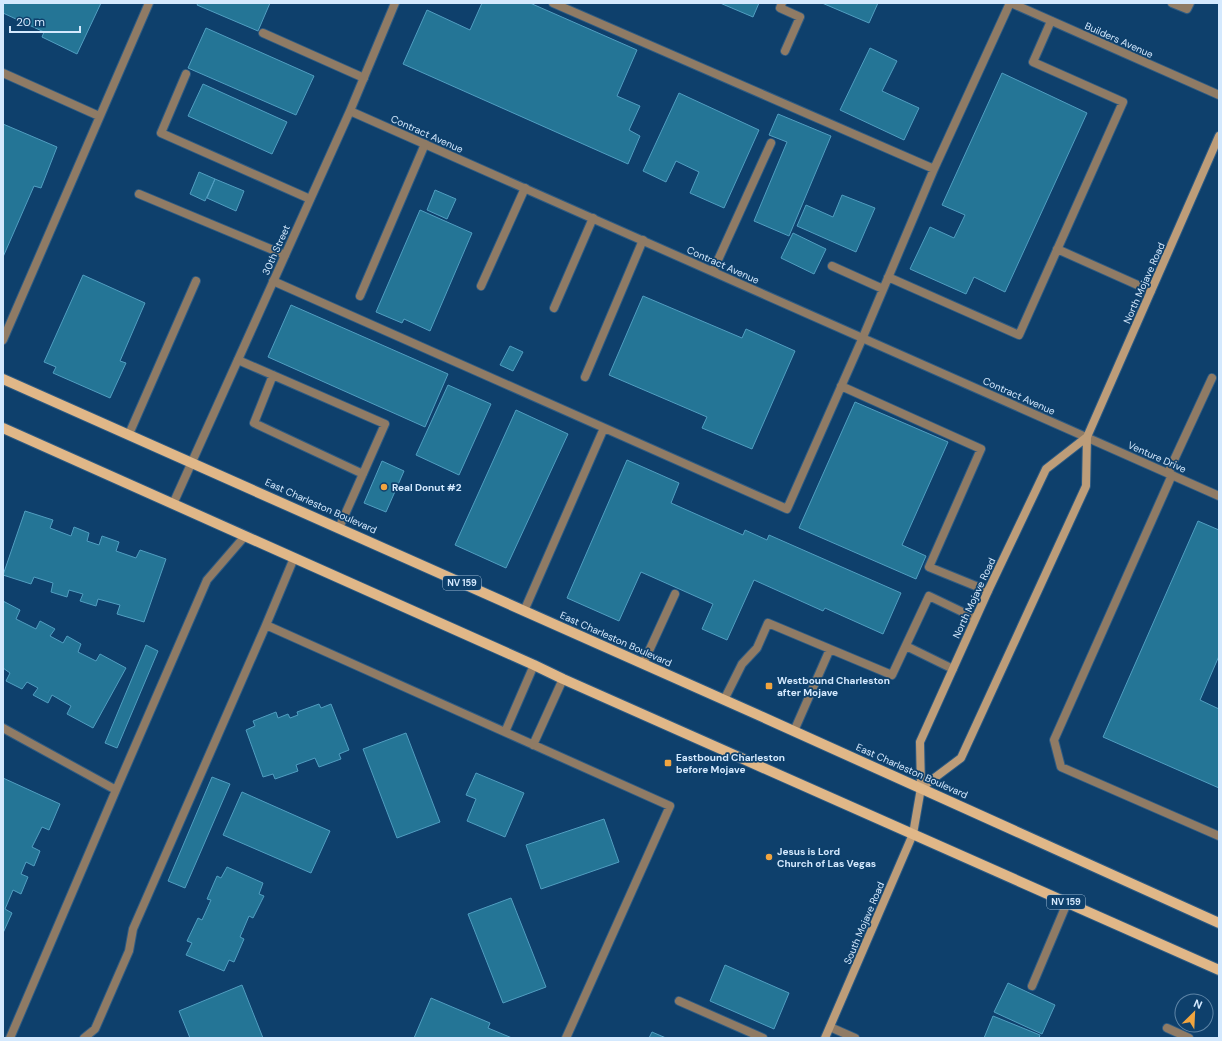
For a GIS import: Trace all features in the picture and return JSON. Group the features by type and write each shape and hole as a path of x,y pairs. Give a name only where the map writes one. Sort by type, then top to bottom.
{"main road":[{"name":"East Charleston Boulevard","path":"3,379 794,731 1219,923"},
{"name":"NV 159","path":"3,428 563,679 1219,970"}],"street":[{"path":"3,340 149,3"},
{"name":"30th Street","path":"173,504 350,111 395,3"},
{"path":"552,3 934,169"},
{"path":"782,3 780,8 800,17 785,51"},
{"path":"273,281 786,509 863,338 934,169 1011,3"},
{"name":"Builders Avenue","path":"1011,3 1219,95"},
{"path":"1172,3 1187,10 1190,3"},
{"path":"888,277 1019,335 1123,102 1033,62 1051,21"},
{"path":"263,33 364,78"},
{"path":"3,73 99,116"},
{"path":"186,74 161,133 310,199"},
{"name":"Contract Avenue","path":"350,111 1087,437"},
{"name":"North Mojave Road","path":"921,788 961,758 1086,486 1087,437 1219,136"},
{"path":"713,271 771,143"},
{"path":"360,296 425,144"},
{"path":"481,286 525,188"},
{"path":"139,194 285,255"},
{"path":"554,308 593,218"},
{"path":"585,377 643,240"},
{"path":"1058,249 1151,291"},
{"path":"832,266 883,289"},
{"path":"129,434 196,281"},
{"path":"238,360 385,424 339,528"},
{"path":"273,375 254,423 363,474"},
{"path":"1212,378 1054,740 1061,767 1219,836"},
{"path":"841,386 981,449 929,567 988,591"},
{"path":"524,611 604,428"},
{"name":"North Mojave Road","path":"916,814 921,788 920,742 975,618 1046,469 1087,437"},
{"name":"Venture Drive","path":"1087,437 1219,496"},
{"path":"10,1038 207,580 245,536"},
{"path":"84,1038 95,1029 129,951 133,929 294,558"},
{"path":"644,664 675,594"},
{"path":"724,700 742,664 757,648 768,623 892,675 929,596 975,618"},
{"path":"266,625 670,806 566,1038"},
{"path":"906,646 953,669"},
{"path":"794,731 830,649"},
{"path":"505,732 534,665"},
{"path":"533,745 563,679"},
{"path":"3,728 116,790"},
{"name":"South Mojave Road","path":"825,1038 913,834 916,814"},
{"path":"1032,986 1067,903"},
{"path":"679,1001 763,1038"},
{"path":"830,1027 855,1038"},
{"path":"1167,1028 1189,1038"}],"building":[{"path":"3,3 101,3 77,54 42,37 44,32 3,13"},
{"path":"198,3 270,3 258,31 197,5"},
{"path":"482,3 530,3 637,50 617,96 640,106 629,130 640,136 628,164 403,64 427,10 470,30"},
{"path":"720,3 759,3 753,17"},
{"path":"822,3 878,3 869,23"},
{"path":"206,28 314,76 296,115 188,68"},
{"path":"870,48 897,61 882,91 919,108 904,140 840,110"},
{"path":"1002,73 1087,113 1005,292 974,277 966,294 910,269 930,227 954,238 965,215 942,205"},
{"path":"203,84 287,122 272,154 188,116"},
{"path":"679,93 759,130 724,208 690,193 699,172 676,161 666,182 643,171"},
{"path":"778,114 831,136 789,236 754,221 787,142 769,135"},
{"path":"3,124 57,147 41,188 34,186 3,257"},
{"path":"199,172 215,179 205,201 190,194"},
{"path":"215,179 244,191 236,211 207,198"},
{"path":"435,190 456,199 447,219 427,210"},
{"path":"842,195 875,208 856,252 797,226 806,205 833,217"},
{"path":"420,210 472,233 430,331 404,319 402,323 376,312"},
{"path":"793,233 826,249 814,274 781,258"},
{"path":"83,275 145,303 120,361 126,363 110,398 53,373 56,367 44,362"},
{"path":"643,296 742,338 746,329 795,351 752,449 702,428 707,417 609,375"},
{"path":"291,305 448,374 425,427 268,357"},
{"path":"510,346 523,352 513,371 500,365"},
{"path":"448,385 491,404 459,475 416,455"},
{"path":"855,402 948,442 902,545 926,556 916,579 799,528"},
{"path":"516,410 568,434 506,568 455,545"},
{"path":"627,460 679,483 671,503 743,535 745,530 767,540 769,535 901,593 883,634 825,608 823,611 754,580 727,640 702,629 713,604 641,572 619,621 567,598"},
{"name":"Real Donut #2","path":"382,461 404,471 386,512 364,503"},
{"path":"25,511 53,520 50,528 71,536 74,527 89,533 87,541 99,545 102,536 119,542 116,551 136,558 140,550 166,559 144,622 117,614 120,605 98,599 96,606 80,601 83,594 69,590 67,597 51,592 53,583 34,577 31,584 3,575"},
{"path":"1198,521 1219,530 1219,656 1200,700 1219,709 1219,788 1103,737"},
{"path":"3,601 20,610 16,619 36,629 40,621 55,629 50,636 63,643 67,636 81,644 78,652 96,661 100,654 126,668 93,728 67,714 71,706 52,695 48,703 33,695 38,688 27,682 22,689 6,681 10,673 3,668"},
{"path":"146,645 158,651 117,748 105,743"},
{"path":"319,704 321,708 331,704 349,750 339,754 341,759 319,767 315,758 296,765 298,771 275,779 273,774 263,777 246,730 255,726 253,721 276,712 278,718 288,714 290,718 298,715 297,712"},
{"path":"406,733 440,822 397,838 363,749"},
{"path":"476,773 524,793 505,837 467,821 476,799 466,795"},
{"path":"212,777 230,784 185,888 168,881"},
{"path":"3,778 60,804 49,830 42,827 32,847 40,851 34,866 26,862 21,874 28,877 21,894 13,890 5,909 12,913 3,933"},
{"path":"242,792 330,831 311,873 223,835"},
{"path":"604,819 619,862 541,889 526,845"},
{"path":"227,867 263,883 259,894 264,896 253,918 249,916 240,937 244,939 234,962 229,960 224,971 186,955 192,943 187,941 198,918 202,920 211,900 207,899 217,876 221,878"},
{"path":"511,898 546,987 503,1003 468,914"},
{"path":"725,965 789,993 774,1029 710,1001"},
{"path":"1008,983 1055,1005 1042,1034 994,1012"},
{"path":"242,985 263,1038 190,1038 179,1011"},
{"path":"431,998 490,1023 488,1028 512,1038 414,1038"},
{"path":"993,1016 1040,1035 1039,1038 984,1038"},
{"path":"652,1032 666,1038 649,1038"}],"place":[{"name":"Real Donut #2","path":"384,487"},
{"name":"Westbound Charleston after Mojave","path":"769,686"},
{"name":"Eastbound Charleston before Mojave","path":"668,763"},
{"name":"Jesus is Lord Church of Las Vegas","path":"769,857"}]}
